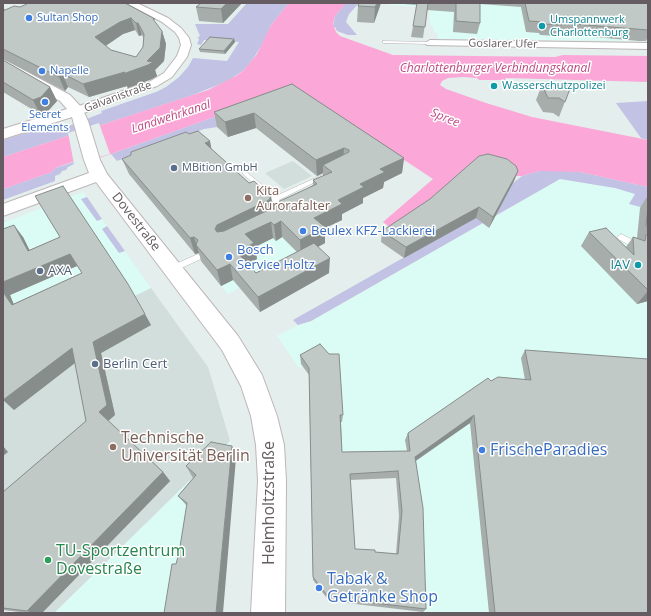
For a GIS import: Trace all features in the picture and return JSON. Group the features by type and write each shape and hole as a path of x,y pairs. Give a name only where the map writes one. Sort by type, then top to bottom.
{"street":[{"name":"Galvanistraße","path":"80,118 153,84 168,75 182,57 186,45 184,38 178,30 165,20 130,3"},
{"name":"Goslarer Ufer","path":"430,43 648,46"},
{"path":"3,63 65,98 80,118 96,167 3,210"},
{"path":"3,134 80,118"},
{"name":"Dovestraße","path":"96,167 236,352"},
{"name":"Helmholtzstraße","path":"236,352 254,383 264,416 270,445 272,481 268,613"}],"lane":[{"path":"385,42 430,43"},
{"path":"245,173 275,199 279,212 277,217 272,221"},
{"path":"275,199 330,173"},
{"path":"620,237 634,244 648,248"},
{"path":"172,269 198,257"}],"shaded area":[{"path":"247,3 289,3 271,25 265,40 251,62 244,70 228,81 190,96 3,157 3,140 50,125 54,131 102,113 101,111 156,92 166,87 179,77 188,67 193,58 227,61 239,42 204,40 201,45 197,44 199,40 198,37 200,36 195,24 228,24"},
{"path":"346,3 359,3 349,14 346,22 357,35 348,35 337,31 335,27 333,27 335,16"},
{"path":"388,3 536,3 648,11 648,41 438,39 437,33 434,32 433,26 430,26 429,7 388,5"},
{"path":"295,88 333,126 217,127 204,129 117,161 111,154"},
{"path":"648,101 648,140 641,138 616,103"},
{"path":"293,161 312,176 284,189 265,173"},
{"path":"74,162 74,164 66,170 55,176 55,181 3,200 3,189 52,172 55,168"},
{"path":"549,170 580,172 648,187 648,209 629,204 635,194 615,188 560,179 311,321 298,325 293,320 458,227 522,176"},
{"path":"560,179 615,188 636,194 648,209 648,613 423,612 420,514 412,457 342,459 309,376 303,366 299,368 277,336 298,325 312,321"},
{"path":"83,192 151,288 26,349 3,327 3,223"},
{"path":"87,197 102,219 97,221 81,199"},
{"path":"295,216 325,243 228,294 206,267"},
{"path":"107,226 125,251 119,253 102,229"},
{"name":"Technische Universität Berlin","path":"151,288 208,367 230,441 54,613 28,613 3,610 3,327 26,349"},
{"path":"230,441 236,458 223,613 54,613"}],"water":[{"path":"289,3 346,3 335,16 333,24 336,32 340,36 393,55 555,57 563,55 648,56 648,82 506,78 505,80 479,80 477,78 463,77 448,78 442,81 440,85 446,89 486,103 532,117 648,140 648,187 580,172 539,171 522,176 513,176 392,229 383,222 433,179 295,88 111,154 92,160 91,156 63,165 55,168 52,172 3,189 3,157 208,90 236,76 244,70 257,54 271,25"}],"pier":[{"path":"99,123 110,154 74,164 68,133"}],"building":[{"path":"29,3 125,3 155,19 153,19 162,31 160,48 147,61 153,62 123,74 125,72 83,84 62,73 59,77 3,49 3,11 14,6 20,7","holes":["131,18 138,23 144,34 143,47 136,57 111,50 95,37 120,22"]},
{"path":"201,3 227,3 221,9 196,7"},
{"path":"359,3 377,3 375,7 358,6"},
{"path":"417,3 428,3 425,27 413,26"},
{"path":"456,3 480,3 480,23 456,21"},
{"path":"525,3 648,3 648,30 562,23 562,25 544,24 543,22 529,21"},
{"path":"210,37 234,39 224,51 199,49"},
{"path":"3,60 50,87 41,97 33,100 3,82"},
{"path":"292,84 404,158 380,169 385,172 360,184 364,187 338,200 342,204 314,218 325,227 300,240 281,221 274,225 271,222 245,234 254,243 237,252 256,273 314,243 330,258 258,297 230,264 217,270 196,245 198,240 194,237 190,238 122,159 131,155 131,152 186,132 189,134 198,131 210,141 205,143 249,183 254,181 271,196 269,200 217,225 215,229 217,232 224,231 277,206 280,201 317,184 313,180 332,172 323,165 349,152 349,150 344,148 316,160 254,113 225,122 214,112"},
{"path":"542,85 571,86 565,102 559,98 548,98"},
{"path":"488,154 507,159 516,166 518,171 493,217 479,207 406,247 382,231 430,199 479,156"},
{"path":"63,186 128,284 145,314 93,342 107,405 99,412 163,472 27,611 3,608 3,492 86,421 72,348 3,400 3,290 12,305 82,273 70,254 3,282 3,229 14,225 28,251 60,237 35,196"},
{"path":"648,207 648,226 646,226"},
{"path":"606,228 634,255 633,237 645,241 646,235 648,235 648,290 589,232"},
{"path":"320,344 329,354 339,354 343,415 340,415 342,452 410,451 408,433 488,378 491,381 498,377 531,380 525,350 648,359 648,613 495,613 474,415 415,457 423,508 426,609 330,598 313,577 309,368 300,355","holes":["398,471 402,511 398,554 375,552 375,550 355,549 350,474"]},
{"path":"211,442 232,446 216,613 164,613 172,564 176,564 179,553 187,503 178,496 196,475 186,466"}],"place":[{"name":"Sultan Shop","path":"29,18"},
{"name":"Umspannwerk Charlottenburg","path":"542,26"},
{"name":"Napelle","path":"42,71"},
{"name":"Wasserschutzpolizei","path":"494,86"},
{"name":"Secret Elements","path":"45,102"},
{"name":"MBition GmbH","path":"174,168"},
{"name":"Kita Aurorafalter","path":"248,198"},
{"name":"Beulex KFZ-Lackierei","path":"303,231"},
{"name":"Bosch Service Holtz","path":"229,257"},
{"name":"IAV","path":"638,265"},
{"name":"AXA","path":"40,271"},
{"name":"Berlin Cert","path":"95,364"},
{"name":"Technische Universität Berlin","path":"113,447"},
{"name":"FrischeParadies","path":"482,450"},
{"name":"TU-Sportzentrum Dovestraße","path":"48,560"},
{"name":"Tabak & Getränke Shop","path":"319,588"}],"water label":[{"name":"Charlottenburger Verbindungskanal","path":"495,69"},
{"name":"Landwehrkanal","path":"171,117"},
{"name":"Spree","path":"445,118"}]}
